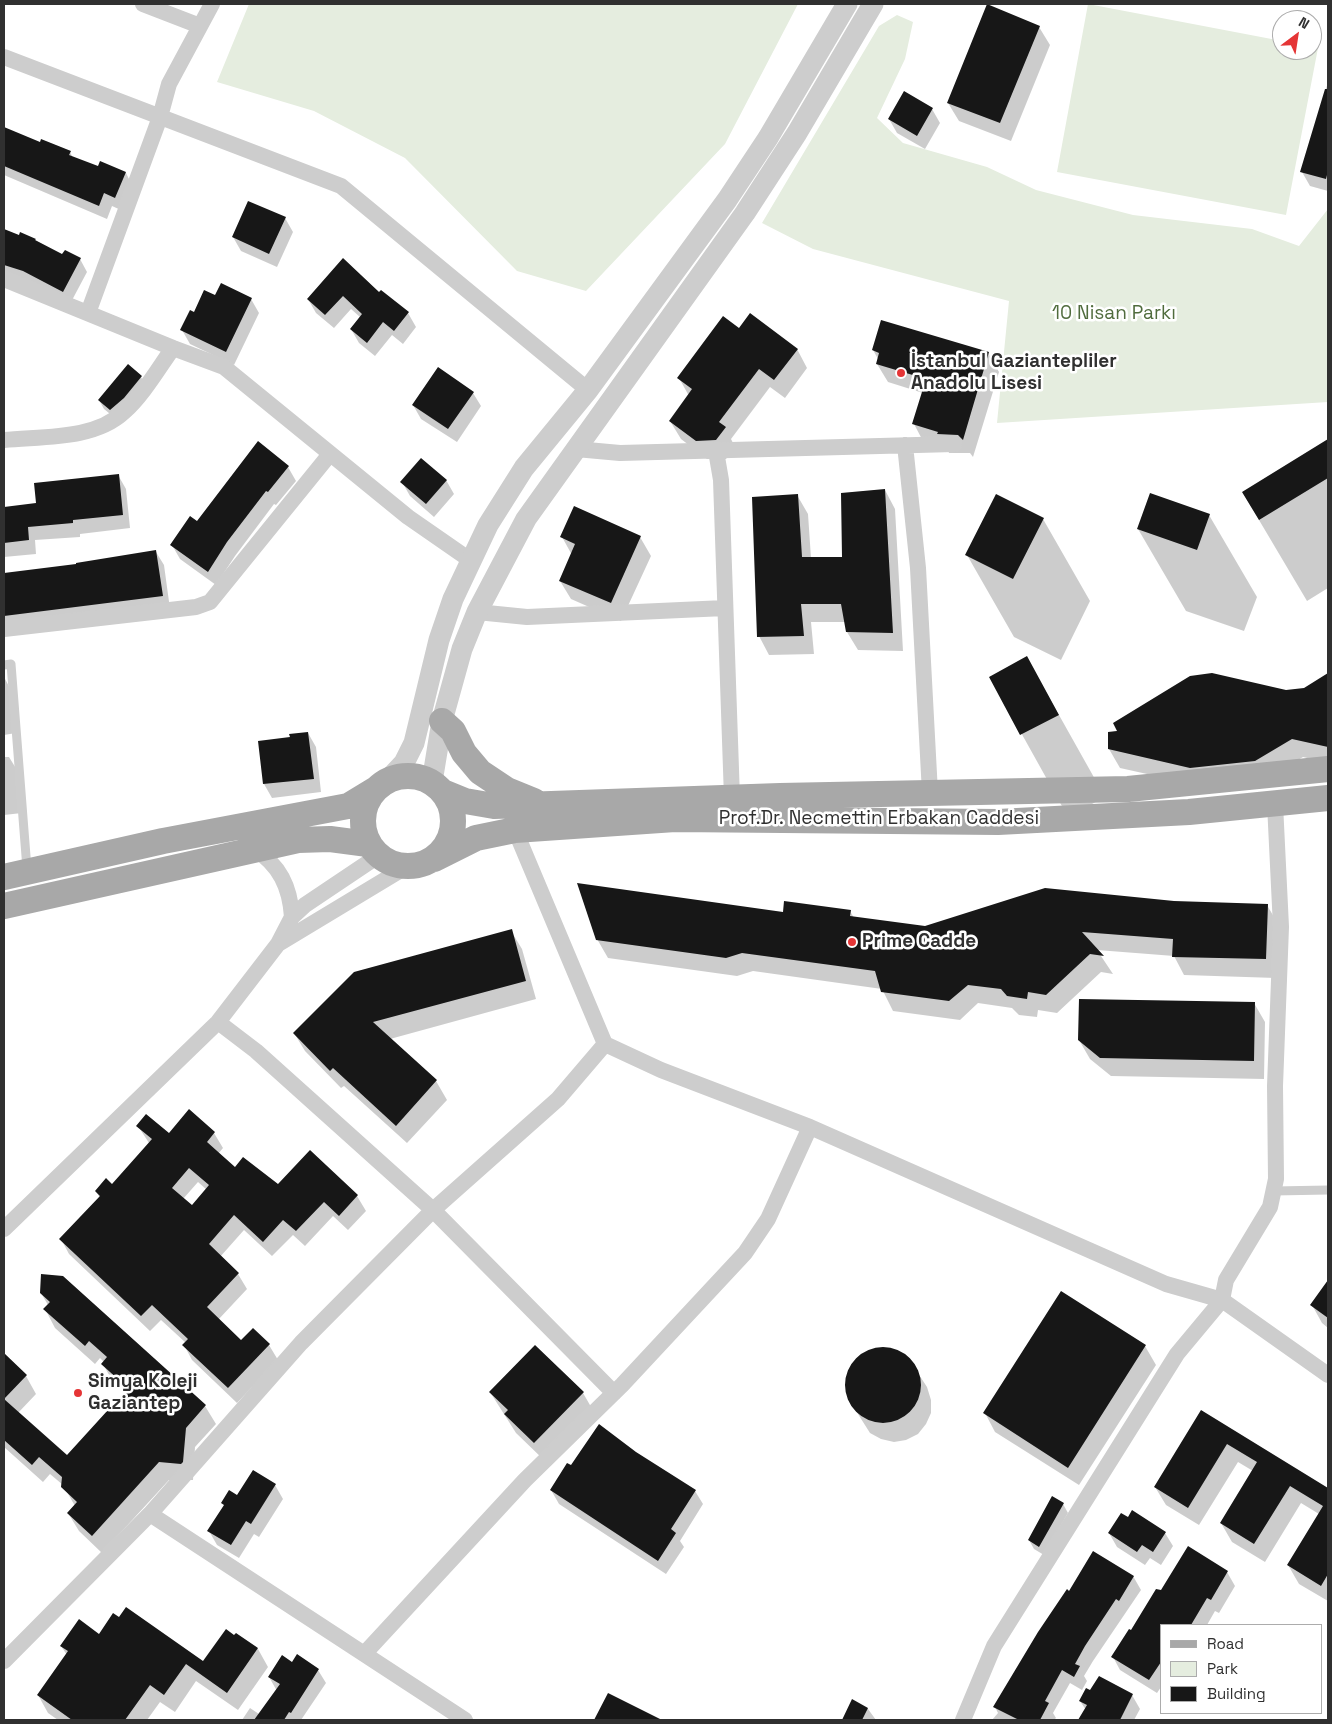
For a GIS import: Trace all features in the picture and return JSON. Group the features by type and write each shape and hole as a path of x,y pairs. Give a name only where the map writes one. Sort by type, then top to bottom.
{"main road":[{"path":"442,721 453,732 464,753 480,772 507,790 539,804"},
{"name":"Prof.Dr. Necmettin Erbakan Caddesi","path":"438,787 465,800 494,806 732,798 1128,789 1298,770 1328,769"},
{"path":"4,906 253,848 298,840 330,840 373,850 391,864 406,867 421,866 434,859 445,848 452,835 454,820 451,805 438,787 410,776 382,784 348,806 163,841 16,874"},
{"path":"373,850 363,830 363,815 367,801 382,784"},
{"name":"Prof.Dr. Necmettin Erbakan Caddesi","path":"434,859 476,838 515,830 675,819 998,822 1189,812 1328,798"}],"street":[{"path":"144,4 200,26"},
{"path":"88,313 160,117 169,84 212,4"},
{"path":"382,784 404,762 414,743 439,640 470,560 488,525 524,468 588,390 727,200 768,138 848,4"},
{"path":"438,787 442,721 462,649 477,612 526,519 745,213 798,133 873,4"},
{"path":"4,57 341,186 588,390"},
{"path":"4,279 224,367 408,517 470,560"},
{"path":"4,440 88,432 106,425 134,402 173,348"},
{"path":"576,449 620,453 954,444"},
{"path":"905,445 918,568 930,793"},
{"path":"716,450 721,480 732,798"},
{"path":"4,629 196,607 210,602 330,454"},
{"path":"477,612 527,617 725,608"},
{"path":"963,1720 994,1646 1177,1354 1222,1300 1226,1280 1270,1207 1276,1179 1275,1086 1281,927 1275,804"},
{"path":"515,830 605,1044 661,1070 810,1126 1166,1284 1222,1300 1328,1375"},
{"path":"253,848 270,860 282,876 290,893 292,918"},
{"path":"4,1229 218,1022 278,944 292,918 305,905 373,850"},
{"path":"278,944 406,867"},
{"path":"218,1022 256,1051 433,1210 614,1393"},
{"path":"4,1661 150,1514 301,1343 433,1210 558,1100 605,1044"},
{"path":"365,1653 525,1480 614,1393 745,1253 768,1219 810,1126"},
{"path":"150,1514 465,1720"}],"lane":[{"path":"4,665 11,664 16,874"},
{"path":"1274,1191 1328,1190"}],"green space":[{"path":"249,4 798,4 725,144 586,291 517,271 405,158 314,111 217,82"},
{"path":"1088,4 1272,39 1272,60 1316,60 1286,215 1057,172"},
{"name":"10 Nisan Parkı","path":"897,15 913,22 905,59 877,118 903,143 987,167 1036,190 1133,215 1252,229 1299,246 1328,209 1328,402 997,423 1009,301 813,249 762,223 879,26"}],"building":[{"path":"987,4 1040,26 1000,123 947,103"},
{"path":"1325,89 1328,89 1328,171 1326,179 1300,172"},
{"path":"904,91 933,108 917,136 888,119"},
{"path":"4,127 40,142 41,139 71,151 69,155 98,166 100,161 126,172 115,198 104,193 99,206 4,166"},
{"path":"248,201 286,217 269,254 232,237"},
{"path":"4,229 19,235 20,232 62,254 65,250 81,258 63,292 23,271 4,265"},
{"path":"343,258 379,292 381,290 409,312 394,331 383,322 367,343 350,329 362,314 343,296 325,315 307,299"},
{"path":"221,283 252,298 226,352 180,330 190,310 194,312 204,290 215,295"},
{"path":"750,313 798,349 774,380 759,369 719,422 726,427 716,440 696,441 669,421 692,389 677,378 723,316 739,328"},
{"path":"881,320 989,352 963,440 958,435 937,434 938,432 912,424 926,379 876,364 879,353 872,350"},
{"path":"128,364 142,376 124,398 110,410 98,400"},
{"path":"438,367 474,392 448,429 412,405"},
{"path":"1328,439 1328,478 1259,520 1242,492"},
{"path":"258,441 289,466 268,492 266,491 227,542 208,572 170,545 190,516 197,521"},
{"path":"421,458 447,480 426,504 400,482"},
{"path":"119,474 123,515 73,520 73,523 28,527 29,540 4,543 4,507 36,503 34,483"},
{"path":"885,489 893,633 846,632 841,604 801,604 804,636 757,637 752,497 798,494 802,557 842,557 841,493"},
{"path":"1150,493 1210,514 1197,550 1137,529"},
{"path":"996,494 1044,518 1013,579 965,555"},
{"path":"574,506 641,536 611,603 559,581 575,544 560,537"},
{"path":"156,550 163,596 4,616 4,573 76,564"},
{"path":"1027,656 1059,715 1020,735 989,677"},
{"path":"1212,673 1286,690 1304,688 1328,673 1328,747 1292,739 1255,761 1190,768 1108,749 1108,732 1117,731 1113,723 1190,676"},
{"path":"308,732 314,779 263,784 258,741 290,737 289,734"},
{"name":"Prime Cadde","path":"577,883 783,912 784,901 851,910 850,916 925,926 1045,888 1174,901 1268,904 1266,959 1172,957 1173,939 1082,932 1104,956 1090,954 1046,995 1028,992 1027,999 1007,996 1001,989 968,985 949,1001 881,992 875,971 742,953 726,958 596,940"},
{"path":"512,929 526,981 373,1022 437,1080 396,1126 333,1068 330,1071 293,1033 354,972"},
{"path":"1079,999 1255,1002 1254,1061 1100,1058 1078,1040"},
{"path":"189,1109 215,1132 207,1142 235,1167 243,1157 278,1184 310,1150 358,1195 339,1216 324,1202 296,1231 283,1220 263,1242 234,1215 209,1244 239,1273 207,1307 241,1340 253,1328 270,1344 228,1388 182,1345 188,1339 152,1305 141,1316 59,1239 100,1196 95,1191 106,1178 112,1184 152,1139 136,1126 146,1114 169,1133","holes":["189,1168 209,1185 192,1205 172,1188"]},
{"path":"41,1274 63,1276 206,1405 186,1428 183,1462 181,1464 159,1462 92,1536 67,1513 77,1502 61,1487 62,1477 39,1457 32,1465 4,1440 4,1399 67,1455 128,1388 101,1364 107,1357 89,1341 85,1346 43,1309 50,1302 40,1293"},
{"path":"1328,1280 1328,1318 1310,1305"},
{"path":"1061,1291 1146,1345 1068,1468 983,1413"},
{"path":"535,1345 584,1392 534,1443 504,1414 508,1410 489,1392"},
{"path":"883,1347 898,1350 910,1358 918,1370 921,1385 918,1400 910,1412 898,1420 883,1423 868,1420 856,1412 848,1400 845,1385 848,1370 856,1358 868,1350"},
{"path":"4,1353 27,1375 4,1399"},
{"path":"1201,1410 1328,1488 1328,1574 1321,1586 1287,1565 1323,1506 1290,1486 1254,1544 1220,1523 1257,1462 1227,1444 1188,1508 1154,1487"},
{"path":"599,1424 636,1452 696,1490 671,1529 676,1533 658,1561 550,1490 567,1463 571,1465"},
{"path":"253,1470 276,1484 251,1524 246,1521 231,1545 207,1531 224,1505 221,1503 229,1490 237,1495"},
{"path":"1052,1496 1064,1503 1039,1547 1028,1540"},
{"path":"1132,1510 1166,1532 1153,1552 1142,1545 1137,1552 1108,1533 1121,1513 1128,1517"},
{"path":"1188,1546 1228,1571 1211,1600 1207,1598 1192,1624 1160,1624 1160,1664 1149,1680 1111,1657 1129,1629 1131,1630 1156,1589 1161,1590"},
{"path":"1093,1551 1134,1576 1119,1601 1116,1599 1085,1646 1075,1664 1080,1666 1074,1677 1062,1670 1045,1701 1049,1703 1040,1720 1019,1720 993,1707 1038,1632 1067,1589 1069,1591"},
{"path":"126,1607 203,1661 226,1629 234,1635 236,1633 258,1648 227,1693 186,1664 164,1695 150,1685 125,1720 72,1720 37,1695 68,1651 60,1646 79,1619 99,1634 113,1613 119,1617"},
{"path":"297,1654 319,1669 291,1713 289,1712 284,1720 254,1720 280,1684 268,1677 282,1655 292,1662"},
{"path":"1099,1676 1133,1694 1120,1720 1078,1720 1087,1705 1079,1701 1086,1688 1090,1690"},
{"path":"608,1693 662,1720 594,1720"},
{"path":"852,1699 868,1708 862,1720 842,1720"}],"place":[{"name":"İstanbul Gaziantepliler Anadolu Lisesi","path":"901,373"},
{"name":"Prime Cadde","path":"852,942"},
{"name":"Simya Koleji Gaziantep","path":"78,1393"}]}
